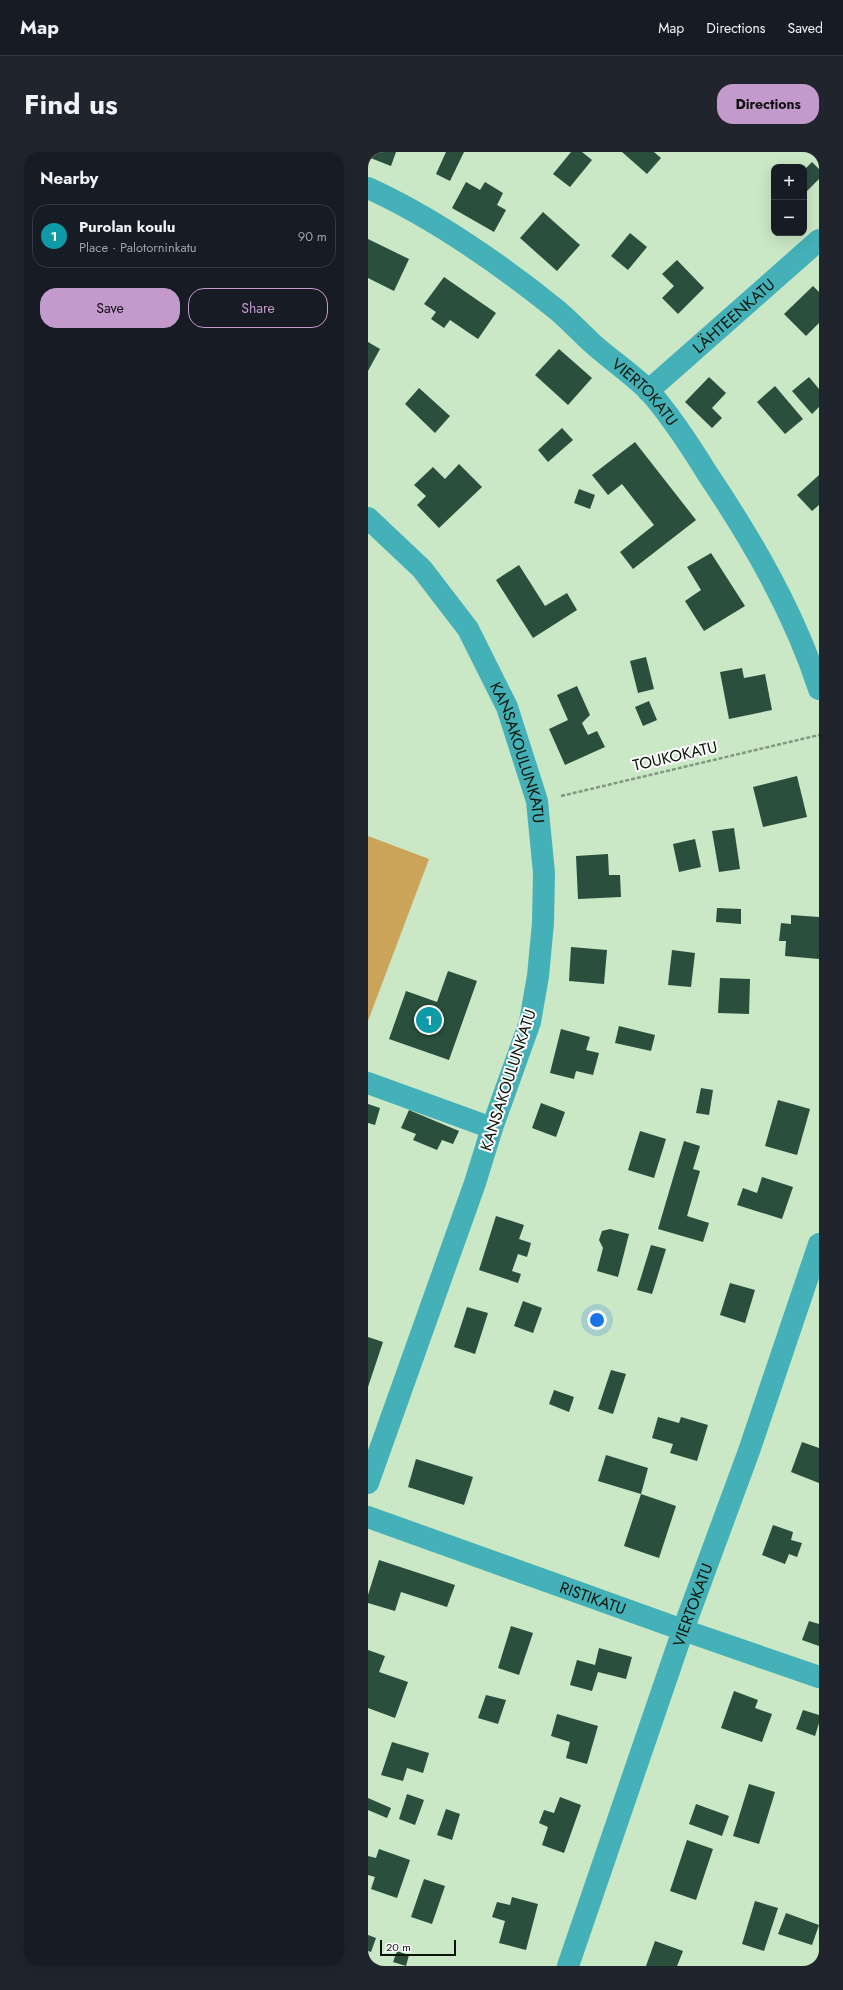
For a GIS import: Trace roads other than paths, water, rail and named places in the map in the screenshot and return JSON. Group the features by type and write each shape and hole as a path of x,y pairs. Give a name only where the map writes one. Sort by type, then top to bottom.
{"street":[{"name":"VIERTOKATU","path":"368,188 389,197 461,241 516,278 559,311 592,344 648,391 692,449 735,516 784,604 813,670 819,689"},
{"name":"LÄHTEENKATU","path":"648,391 819,240"},
{"name":"KANSAKOULUNKATU","path":"368,518 422,569 468,629 507,707 537,801 544,873 543,923 538,976 530,1022 492,1128 476,1183 375,1437 368,1483"},
{"path":"368,1083 492,1128"},
{"name":"VIERTOKATU","path":"568,1966 683,1630 749,1451 819,1244"},
{"name":"RISTIKATU","path":"368,1517 683,1630 819,1676"}],"place":[{"name":"Purolan koulu","path":"429,1020"}]}
